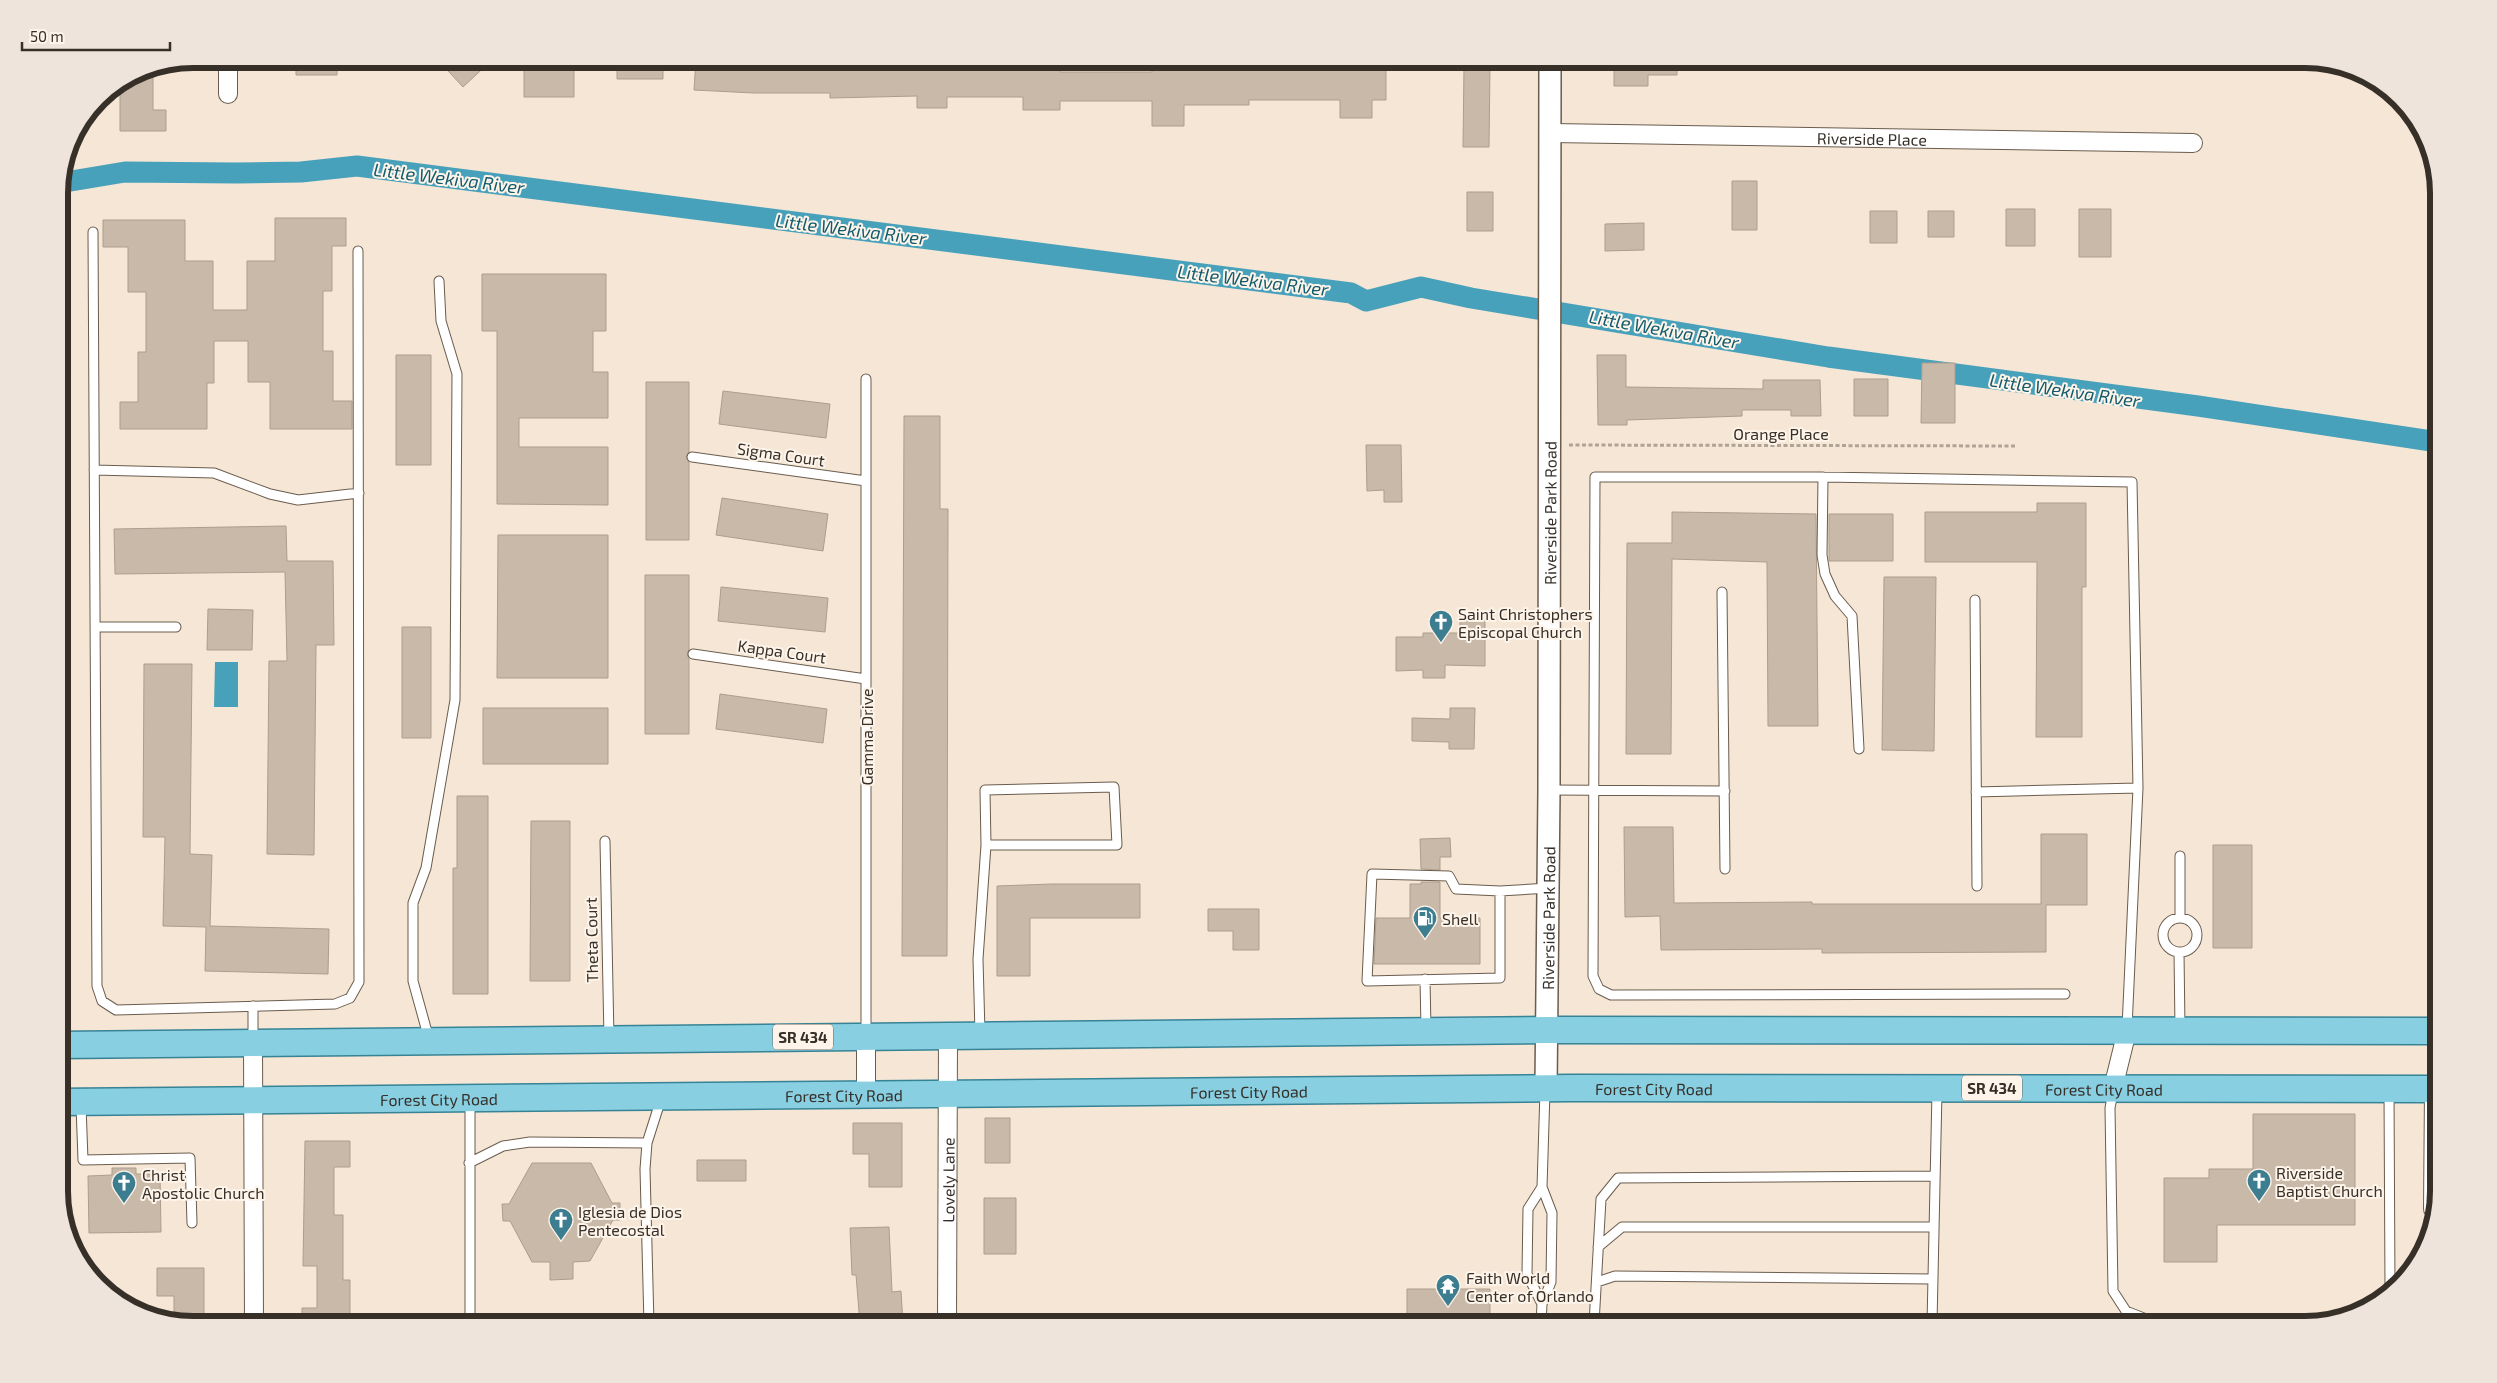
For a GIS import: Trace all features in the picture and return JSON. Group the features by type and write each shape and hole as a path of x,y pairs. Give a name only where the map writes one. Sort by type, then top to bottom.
{"main road":[{"name":"SR 434","path":"68,1045 1427,1033 1548,1030 2430,1031"},
{"name":"Forest City Road","path":"70,1102 1546,1088 2430,1088"}],"street":[{"path":"228,68 228,94"},
{"name":"Riverside Park Road","path":"1546,1088 1550,790 1548,444 1550,68"},
{"name":"Riverside Place","path":"1551,133 2192,144"},
{"path":"2113,1088 2127,1031"},
{"name":"Lovely Lane","path":"947,1316 948,1036"},
{"name":"Gamma Drive","path":"866,1037 866,1094"},
{"path":"253,1043 254,1316"}],"lane":[{"path":"93,232 97,986 102,1001 116,1010 335,1004 350,998 359,982 358,251"},
{"path":"430,1041 413,981 413,903 426,868 455,700 457,374 441,321 439,281"},
{"name":"Gamma Drive","path":"866,379 866,1037"},
{"name":"Sigma Court","path":"692,457 866,480"},
{"path":"94,470 214,473 270,494 298,500 358,494"},
{"path":"2065,994 1611,995 1599,989 1593,976 1595,477 1823,477 2132,482 2138,788 2127,1031"},
{"path":"1823,477 1823,565 1835,596 1852,616 1859,750"},
{"path":"1722,592 1725,869"},
{"path":"1975,600 1976,886"},
{"path":"95,627 176,627"},
{"name":"Kappa Court","path":"693,654 866,679"},
{"path":"980,1036 978,959 986,845 985,790 1114,787 1116,846 986,845"},
{"path":"1976,792 2138,788"},
{"path":"1550,790 1725,791"},
{"name":"Theta Court","path":"605,841 610,1039"},
{"path":"2180,856 2180,918"},
{"path":"1500,891 1500,978 1368,981 1372,874 1449,876 1456,889 1500,891 1549,888"},
{"path":"2180,918 2194,925 2197,936 2194,946 2189,950 2179,952 2169,947 2164,938 2166,926 2174,919 2180,918"},
{"path":"2179,952 2179,1031"},
{"path":"1425,979 1427,1033"},
{"path":"253,1006 253,1043"},
{"path":"1541,1316 1542,1304 1551,1282 1552,1213 1542,1187 1546,1088"},
{"path":"1932,1316 1937,1088"},
{"path":"2113,1088 2110,1108 2113,1291 2126,1311 2139,1316"},
{"path":"2389,1088 2390,1282"},
{"path":"649,1316 645,1169 647,1143 662,1096"},
{"path":"470,1098 470,1316"},
{"path":"70,1102 83,1160 190,1158 192,1223"},
{"path":"469,1163 503,1146 530,1142 647,1143"},
{"path":"1594,1316 1601,1199 1618,1178 1935,1176"},
{"path":"1542,1187 1528,1209 1527,1274 1542,1304"},
{"path":"1598,1246 1622,1228 1934,1227"},
{"path":"1596,1282 1616,1276 1933,1279"}],"path":[{"name":"Orange Place","path":"1548,444 2015,446"}],"water":[{"path":"215,662 238,662 238,707 214,707"}],"building":[{"path":"296,68 337,68 337,75 296,75"},
{"path":"445,68 483,68 463,87"},
{"path":"524,68 574,68 574,97 524,97"},
{"path":"617,68 663,68 663,79 617,79"},
{"path":"695,68 1060,68 1060,72 1152,72 1152,68 1386,68 1386,100 1372,100 1372,118 1340,118 1340,100 1249,100 1249,105 1184,105 1184,126 1152,126 1152,101 1060,101 1060,110 1023,110 1023,97 947,97 947,108 917,108 917,96 830,98 830,93 754,93 694,90"},
{"path":"1464,68 1490,68 1489,147 1463,147"},
{"path":"1614,68 1677,68 1677,75 1648,75 1648,86 1614,86"},
{"path":"153,74 153,110 166,110 166,131 120,131 120,91"},
{"path":"1732,181 1757,181 1757,230 1732,230"},
{"path":"1467,192 1493,192 1493,231 1467,231"},
{"path":"2006,209 2035,209 2035,246 2006,246"},
{"path":"2079,209 2111,209 2111,257 2079,257"},
{"path":"1870,211 1897,211 1897,243 1870,243"},
{"path":"1928,211 1954,211 1954,237 1928,237"},
{"path":"275,218 346,218 346,246 332,246 332,291 323,291 323,351 333,351 333,401 352,401 352,429 270,429 270,382 248,382 248,341 214,341 214,383 207,383 207,429 120,429 120,402 138,402 138,352 146,352 146,292 128,292 128,247 103,247 103,220 185,220 185,261 213,261 213,310 247,310 247,261 275,261"},
{"path":"1644,223 1644,250 1605,251 1605,224"},
{"path":"482,274 606,274 606,331 593,331 593,372 608,372 608,418 519,418 519,447 608,447 608,505 497,504 497,331 482,331"},
{"path":"396,355 431,355 431,465 396,465"},
{"path":"1597,355 1626,355 1626,387 1763,389 1763,380 1820,380 1821,416 1791,416 1791,410 1742,410 1742,416 1627,420 1627,425 1598,425"},
{"path":"1922,363 1955,363 1955,423 1921,423"},
{"path":"1854,379 1888,379 1888,416 1854,416"},
{"path":"646,382 689,382 689,452 686,457 689,462 689,540 646,540"},
{"path":"723,391 830,404 826,438 719,424"},
{"path":"904,416 940,416 940,509 948,509 947,956 902,956"},
{"path":"1366,445 1401,445 1402,502 1384,502 1384,490 1367,491"},
{"path":"722,498 828,514 823,551 716,535"},
{"path":"2037,503 2086,503 2086,587 2082,587 2082,737 2036,737 2037,562 1925,562 1925,512 2037,512"},
{"path":"1672,512 1816,514 1818,726 1768,726 1767,562 1672,559 1671,754 1626,754 1627,543 1672,543"},
{"path":"1829,514 1893,514 1893,561 1829,561"},
{"path":"286,526 287,561 333,561 334,645 316,645 314,855 267,854 269,661 287,661 285,572 115,574 114,529"},
{"path":"498,535 608,535 608,678 497,678"},
{"path":"645,575 689,575 689,649 687,654 689,659 689,734 645,734"},
{"path":"1884,577 1936,577 1934,751 1882,750"},
{"path":"721,587 828,598 825,632 718,621"},
{"path":"208,609 253,610 252,650 207,650"},
{"path":"1460,615 1485,615 1485,666 1445,665 1445,678 1423,678 1423,670 1396,671 1396,637 1423,637 1423,633 1460,633"},
{"path":"402,627 431,627 431,738 402,738"},
{"path":"144,664 192,664 190,854 212,855 210,926 329,929 328,974 205,971 206,927 163,926 165,837 143,837"},
{"path":"720,694 827,709 823,743 716,729"},
{"path":"483,708 608,708 608,764 483,764"},
{"path":"1450,708 1475,708 1474,749 1449,749 1449,742 1412,741 1412,718 1450,719"},
{"path":"457,796 488,796 488,994 453,994 453,868 457,868"},
{"path":"531,821 570,821 570,981 530,981"},
{"path":"1624,827 1673,827 1674,903 2041,904 2041,834 2087,834 2087,905 2046,905 2046,952 1822,953 1822,949 1661,950 1660,916 1625,917"},
{"path":"1450,838 1451,857 1440,857 1440,870 1421,869 1420,839"},
{"path":"2213,845 2252,845 2252,948 2213,948"},
{"path":"1421,882 1440,882 1440,918 1480,918 1480,964 1374,964 1376,918 1410,918 1410,884 1421,884"},
{"path":"1140,884 1140,918 1030,918 1030,976 997,976 997,886"},
{"path":"1208,909 1259,909 1259,950 1233,950 1233,931 1208,931"},
{"name":"Riverside Baptist Church","path":"2253,1114 2355,1114 2355,1225 2217,1225 2217,1262 2164,1262 2164,1178 2209,1178 2209,1169 2253,1169"},
{"path":"985,1118 1010,1118 1010,1163 985,1163"},
{"path":"853,1123 902,1123 902,1187 869,1187 869,1154 853,1154"},
{"path":"305,1141 350,1141 350,1167 334,1167 334,1215 343,1215 343,1280 350,1280 350,1316 302,1316 302,1308 317,1308 317,1266 303,1266"},
{"path":"697,1160 746,1160 746,1181 697,1181"},
{"name":"Iglesia de Dios Pentecostal","path":"532,1163 591,1163 612,1203 620,1203 620,1220 613,1220 590,1261 573,1262 573,1279 550,1280 550,1262 532,1262 510,1221 503,1221 502,1204 509,1204"},
{"name":"Christ Apostolic Church","path":"112,1168 136,1168 136,1174 160,1174 161,1232 89,1233 88,1176 112,1175"},
{"path":"984,1198 1016,1198 1016,1254 984,1254"},
{"path":"889,1227 892,1292 901,1291 903,1316 859,1316 856,1275 852,1275 850,1228"},
{"path":"157,1268 204,1268 204,1316 174,1314 174,1296 157,1296"},
{"name":"Faith World Center of Orlando","path":"1407,1289 1490,1289 1490,1316 1407,1316"}],"waterway":[{"name":"Little Wekiva River","path":"68,181 125,172 301,172 357,166 1351,293 1366,301 1421,287 1471,298 1828,357 2198,406 2429,441"}],"place":[{"name":"Saint Christophers Episcopal Church","path":"1441,643"},
{"name":"Shell","path":"1425,939"},
{"name":"Riverside Baptist Church","path":"2259,1202"},
{"name":"Christ Apostolic Church","path":"124,1204"},
{"name":"Iglesia de Dios Pentecostal","path":"561,1241"},
{"name":"Faith World Center of Orlando","path":"1448,1307"}]}
